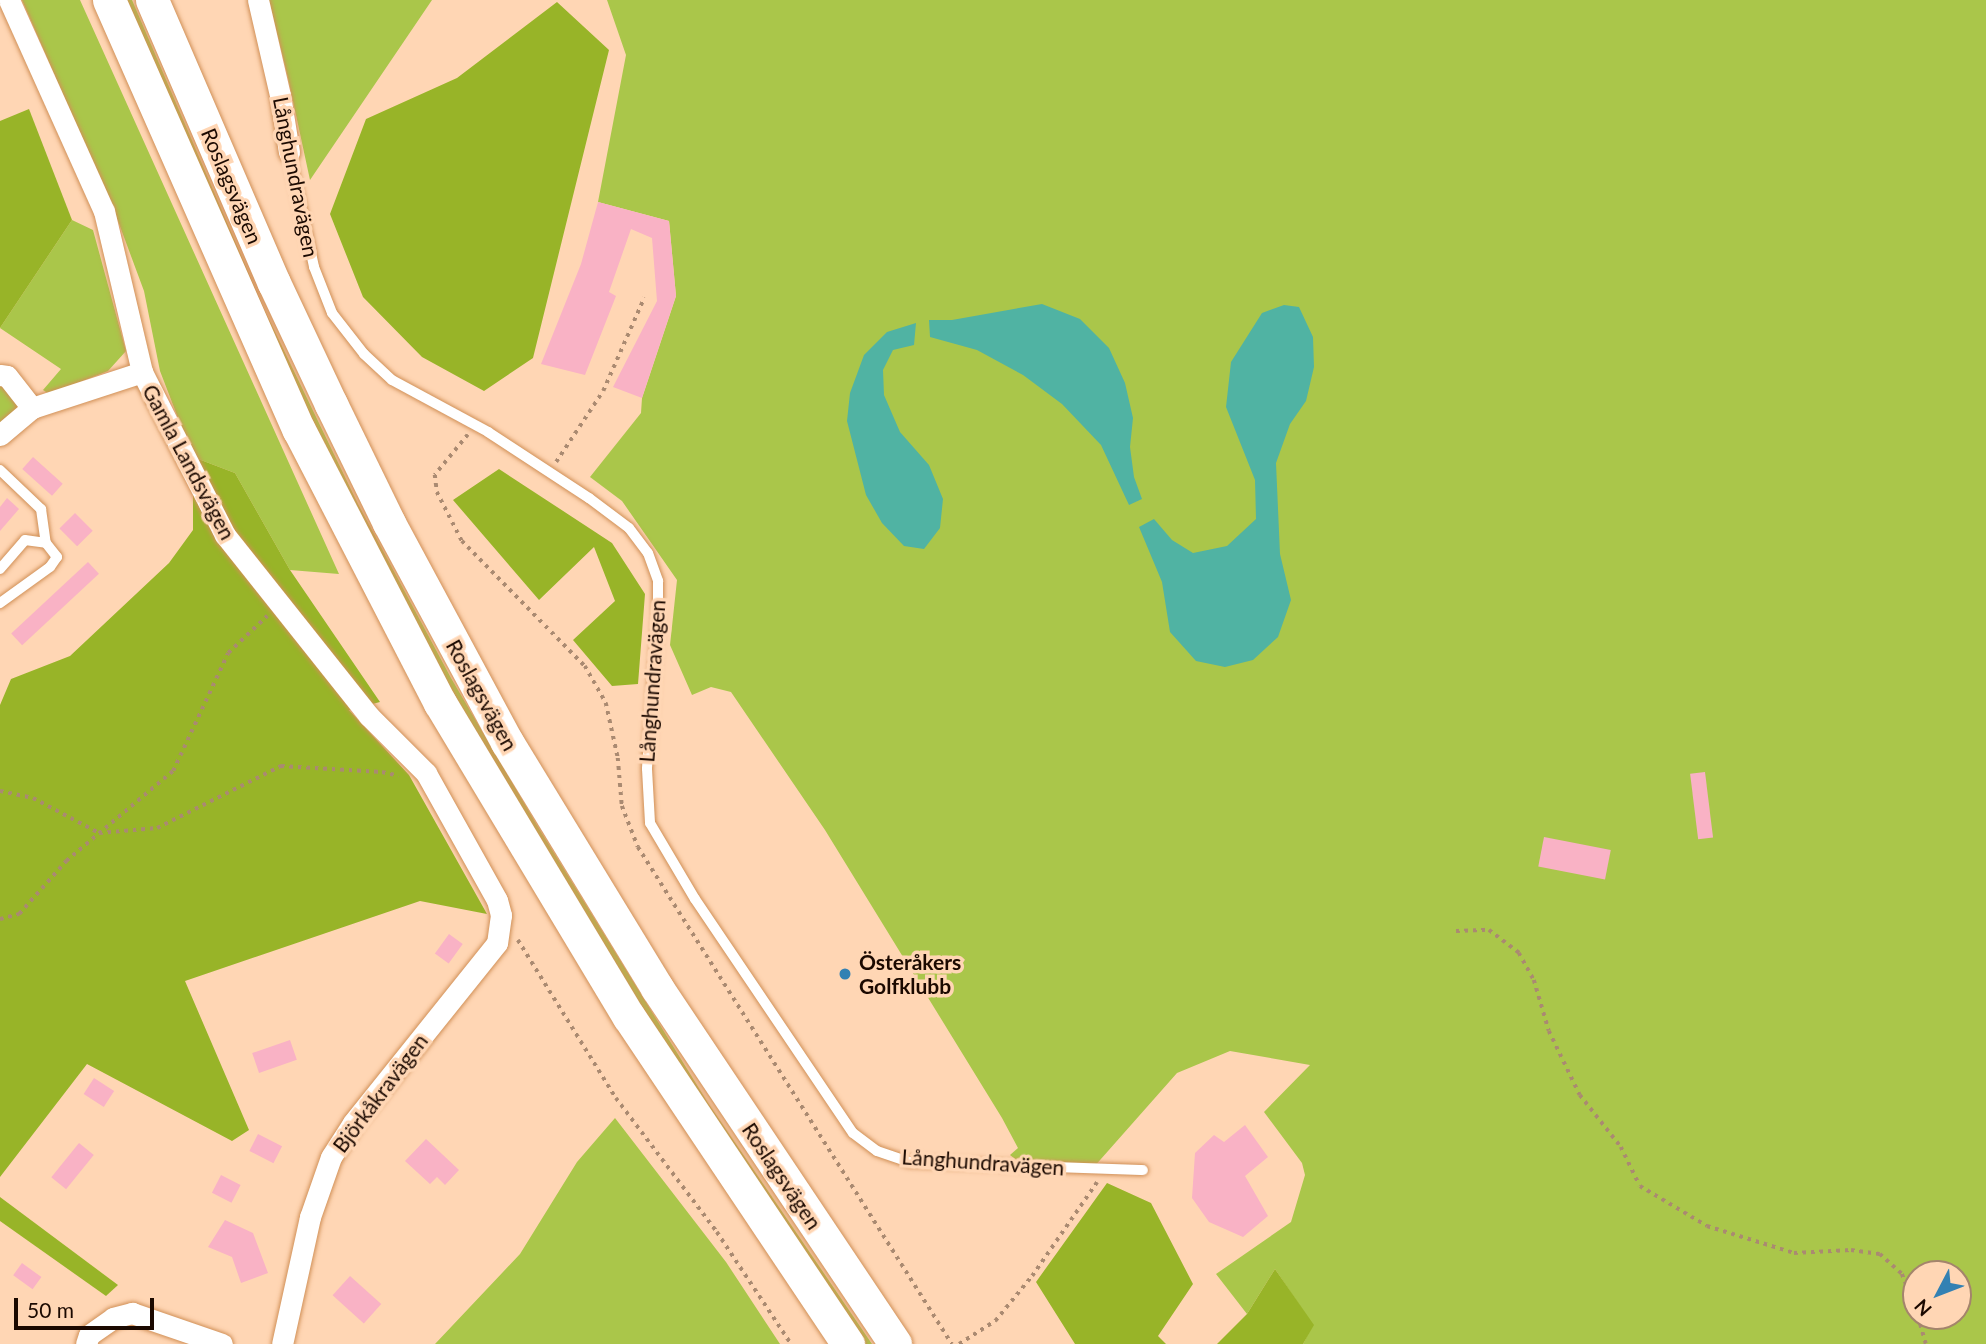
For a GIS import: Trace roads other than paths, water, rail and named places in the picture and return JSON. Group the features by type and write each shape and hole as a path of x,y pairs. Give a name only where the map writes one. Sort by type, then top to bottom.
{"main road":[{"name":"Roslagsvägen","path":"109,0 299,430 440,703 629,1017 848,1344"},
{"name":"Roslagsvägen","path":"152,0 274,283 325,391 389,523 507,742 643,966 895,1344"}],"street":[{"name":"Gamla Landsvägen","path":"9,0 104,211 142,373 225,535 369,716 426,773 497,900 501,915 498,936"},
{"name":"Långhundravägen","path":"258,0 280,95 289,152"},
{"path":"0,435 32,408 142,373"},
{"path":"0,375 7,376 32,408"},
{"name":"Björkåkravägen","path":"282,1344 310,1217 331,1157 353,1123 498,936"},
{"path":"86,1344 89,1335 113,1318 132,1313 222,1344"}],"lane":[{"name":"Långhundravägen","path":"289,152 314,267 332,313 364,354 392,380 488,432 550,472 629,528 648,553 658,581 656,668 646,769 650,823 695,899 853,1133 877,1151 909,1162 1143,1170"},
{"path":"0,470 41,509 46,543 57,557 50,567 0,603"},
{"path":"0,569 25,540 46,543"}],"water":[{"path":"1042,304 1080,319 1109,348 1125,383 1133,418 1130,447 1134,477 1142,499 1129,505 1101,445 1062,404 1023,375 977,350 930,337 929,320 952,320"},
{"path":"1284,305 1299,307 1313,337 1314,367 1306,401 1290,424 1276,463 1280,554 1291,600 1278,637 1253,660 1225,667 1196,661 1170,632 1162,582 1139,527 1154,519 1172,540 1193,553 1227,546 1256,519 1255,480 1226,407 1231,362 1262,313"},
{"path":"916,323 914,345 893,350 883,370 884,395 900,432 929,465 943,499 940,528 924,549 904,546 882,523 866,495 847,421 850,393 864,355 887,332"}],"place":[{"name":"Österåkers Golfklubb","path":"845,974"}]}
